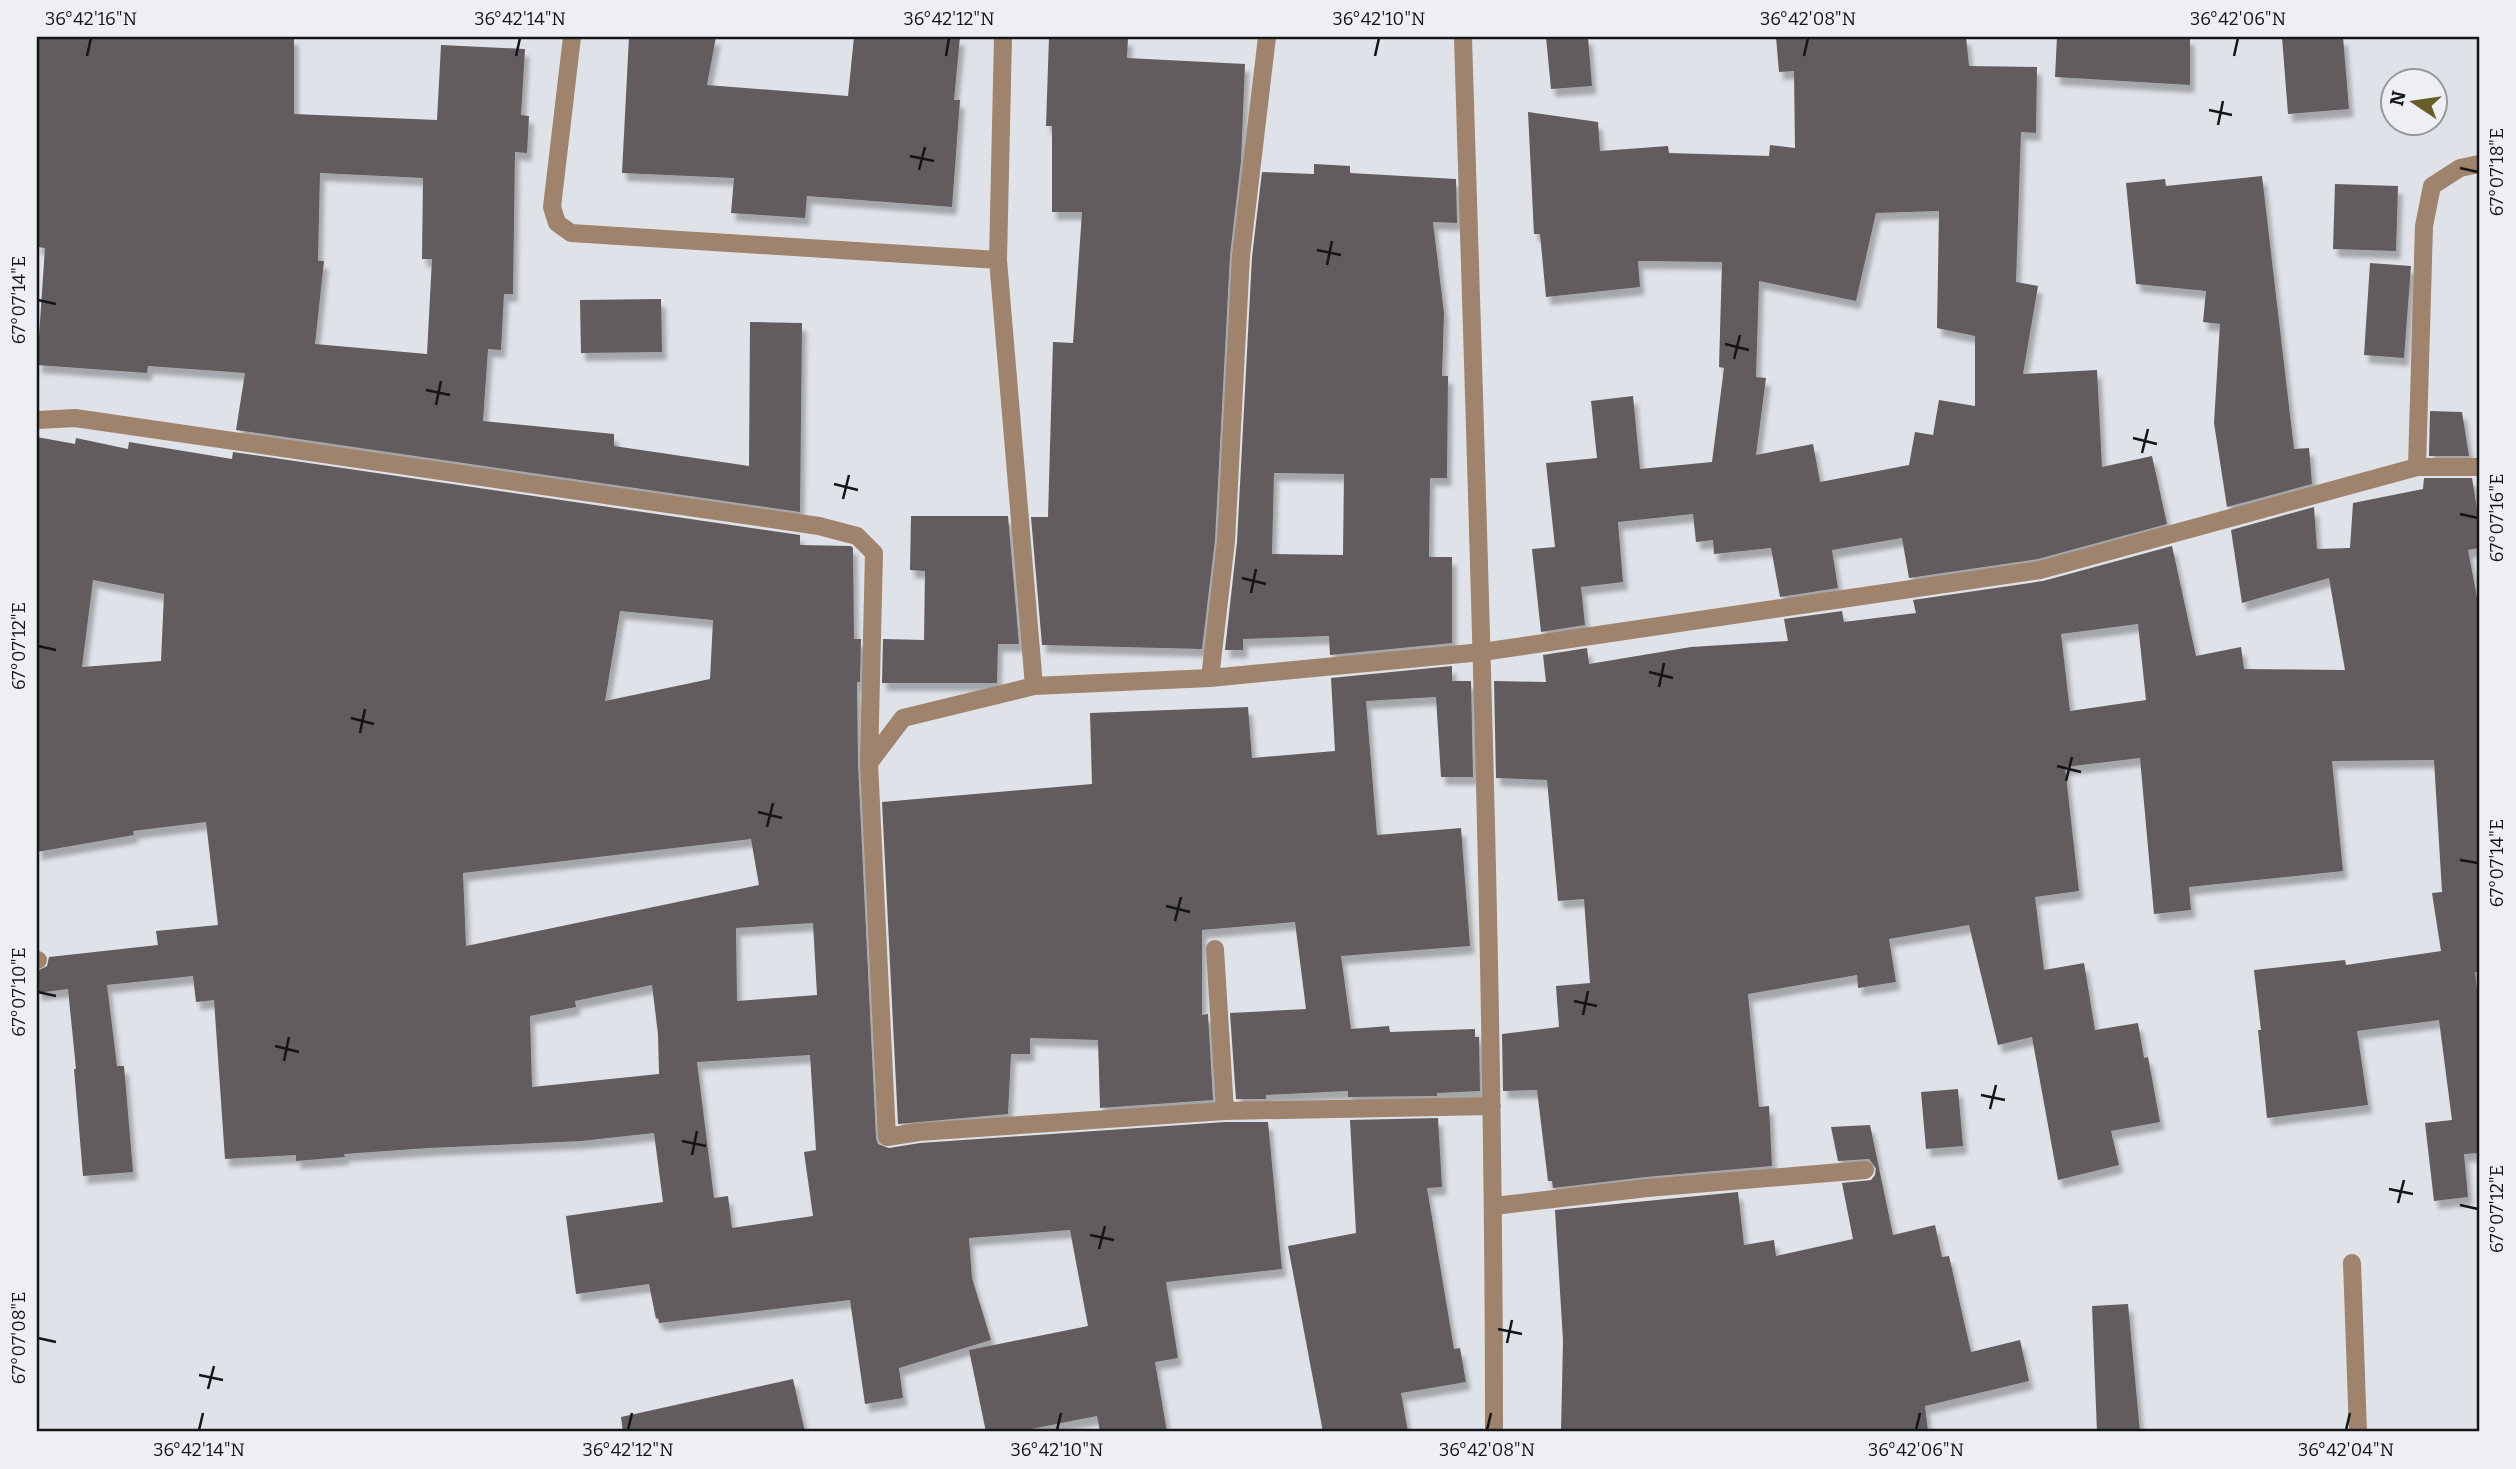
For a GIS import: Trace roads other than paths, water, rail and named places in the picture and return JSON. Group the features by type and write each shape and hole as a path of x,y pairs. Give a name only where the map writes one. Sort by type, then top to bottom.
{"street":[{"path":"572,37 552,207 557,223 571,233 998,260"},
{"path":"1003,37 998,260 1034,686"},
{"path":"1210,678 1226,541 1241,256 1267,37"},
{"path":"1463,37 1482,652 1494,1206 1494,1432"},
{"path":"2417,467 2424,226 2432,186 2460,168 2479,164"},
{"path":"37,419 75,418 806,524 857,536 874,553 869,763 887,1137 919,1132 1225,1111 1492,1106"},
{"path":"869,763 904,718 1034,686 1210,678 1482,652 2040,570 2417,467 2479,467"},
{"path":"1215,949 1225,1111"},
{"path":"1494,1206 1647,1188 1865,1170"},
{"path":"2352,1263 2358,1432"}]}
